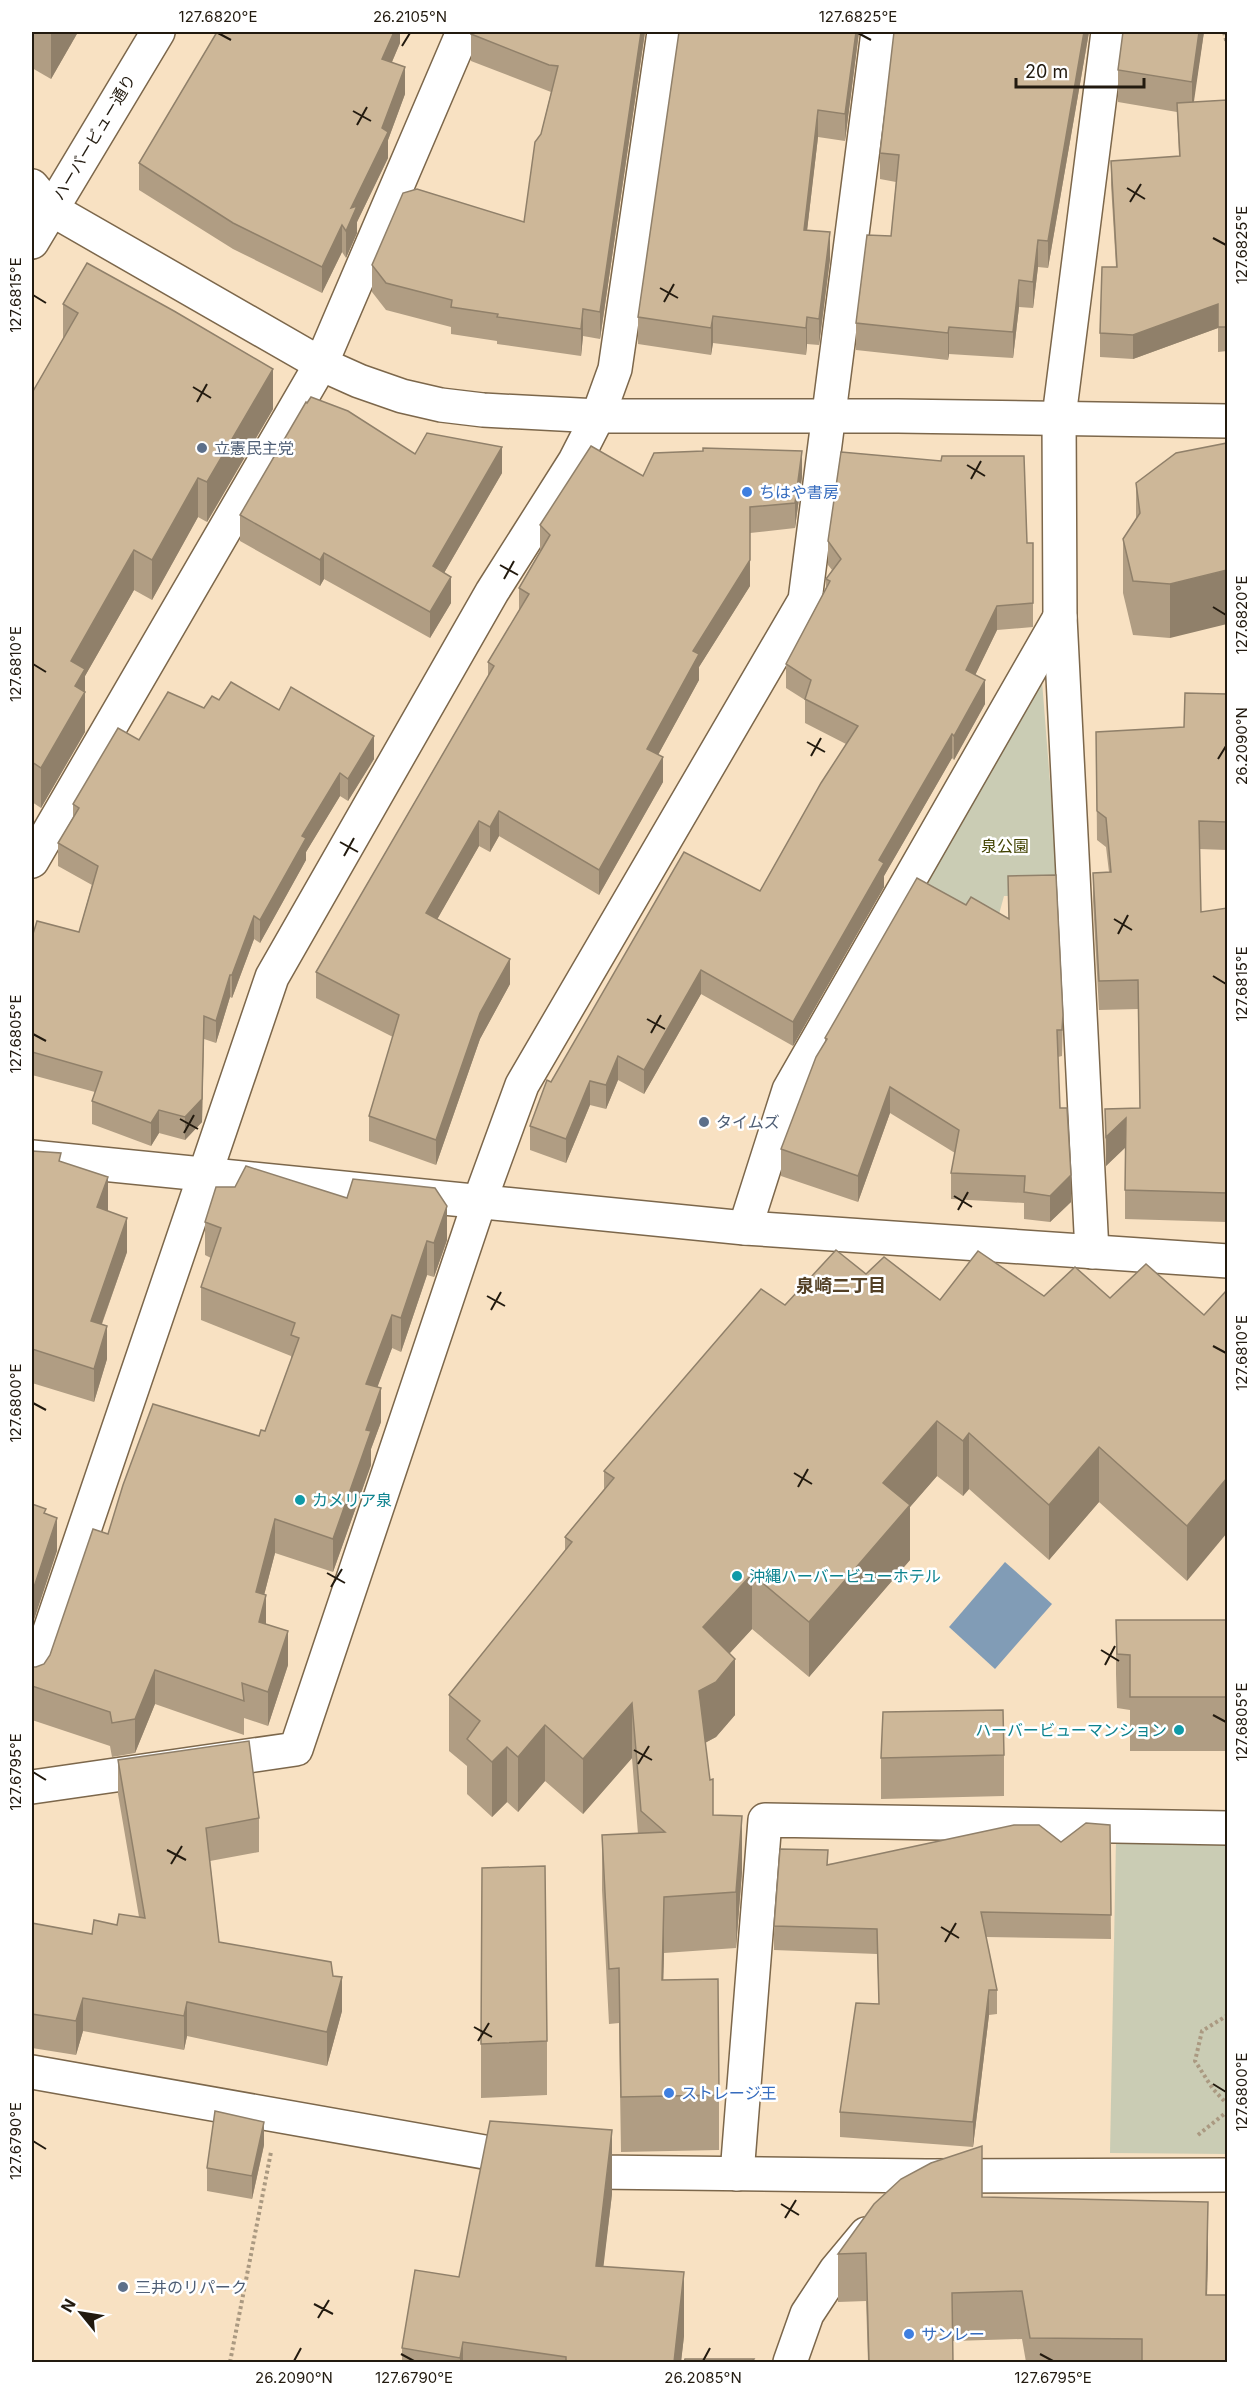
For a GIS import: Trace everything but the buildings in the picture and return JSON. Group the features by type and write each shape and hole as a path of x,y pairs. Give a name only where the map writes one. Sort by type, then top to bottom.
{"street":[{"name":"ハーバービュー通り","path":"32,242 38,201 158,32"},
{"path":"32,861 321,364 463,32"},
{"path":"32,1683 272,976 492,592 575,461 598,416 615,369 664,32"},
{"path":"32,1787 296,1749 480,1200 522,1085 805,600 878,32"},
{"path":"1092,1251 1060,617 1059,417 1108,32"},
{"path":"38,201 321,364 359,381 402,396 441,405 483,410 598,416 828,415 1227,421"},
{"path":"745,1228 789,1090 1060,617"},
{"path":"32,1157 745,1228 1227,1261"},
{"path":"737,2174 765,1820 1227,1828"},
{"path":"32,2072 597,2172 926,2176 1227,2175"},
{"path":"790,2362 807,2314 860,2239 926,2176"}],"path":[{"path":"1224,32 1227,48"},
{"path":"1227,2015 1202,2031 1195,2061 1213,2090 1227,2105"},
{"path":"230,2362 278,2116"}],"green space":[{"name":"泉公園","path":"1042,681 1059,896 1004,896 995,929 925,886"},
{"path":"1116,1839 1227,1845 1227,2154 1110,2153"}],"water":[{"path":"1005,1562 1052,1604 995,1669 949,1627"}],"place":[{"name":"立憲民主党","path":"202,448"},
{"name":"ちはや書房","path":"747,492"},
{"name":"タイムズ","path":"704,1122"},
{"name":"カメリア泉","path":"300,1500"},
{"name":"沖縄ハーバービューホテル","path":"737,1576"},
{"name":"ハーバービューマンション","path":"1179,1730"},
{"name":"ストレージ王","path":"669,2093"},
{"name":"三井のリパーク","path":"123,2287"},
{"name":"サンレー","path":"909,2334"}],"district":[{"name":"泉崎二丁目","path":"841,1285"}]}
